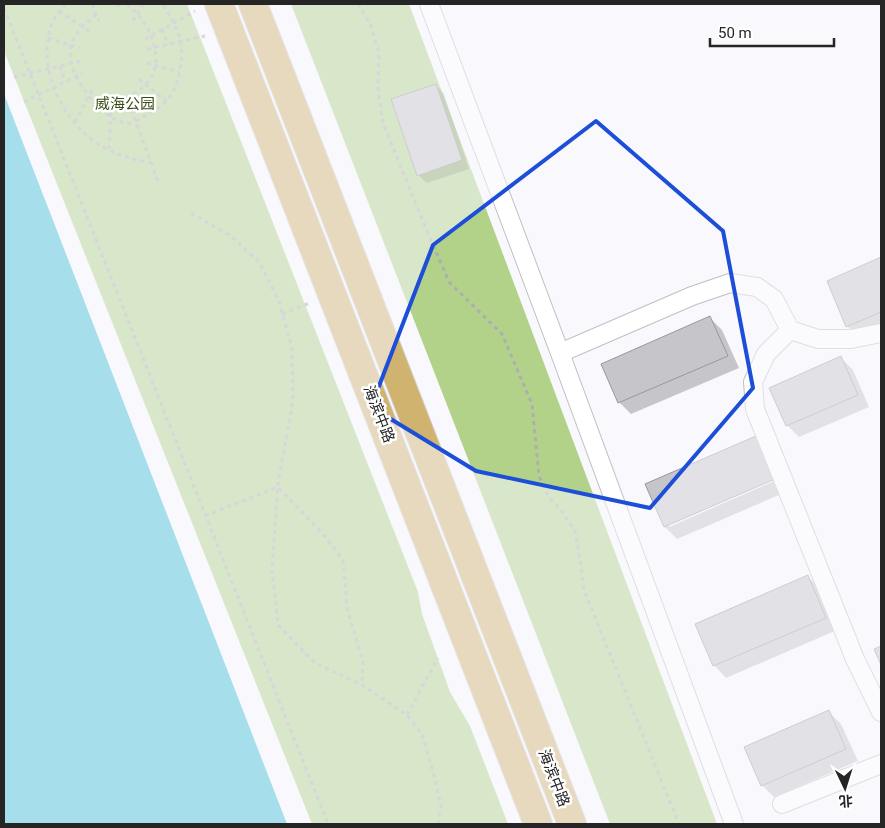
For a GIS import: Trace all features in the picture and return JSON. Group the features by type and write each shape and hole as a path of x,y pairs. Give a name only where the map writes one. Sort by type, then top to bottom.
{"main road":[{"name":"海滨中路","path":"253,4 572,824"},
{"name":"海滨中路","path":"207,7 538,824"}],"street":[{"path":"429,4 734,824"},
{"path":"560,353 692,296 730,283 757,287 774,299 790,330 818,339 851,339 881,332"},
{"path":"790,330 766,354 753,382 756,410 855,659 881,712"},
{"path":"782,804 881,764"}],"path":[{"path":"66,4 59,11 50,26 46,50 50,77 62,104 75,122 92,139 109,150 130,159 152,163"},
{"path":"92,4 99,21"},
{"path":"127,4 141,17 151,35 156,55 155,66 149,81 139,91 127,98 159,184"},
{"path":"133,21 143,4"},
{"path":"136,121 157,109 166,101 177,84 182,48 181,42 174,22 163,4"},
{"path":"358,4 370,23 378,53 378,89 383,123 449,282 502,334 532,404 539,476 548,496 575,530 584,590 679,824"},
{"path":"145,39 174,22 207,7"},
{"path":"4,8 328,824"},
{"path":"59,11 89,32"},
{"path":"96,14 82,27 71,45 72,63 76,77 89,97 104,111 118,121 138,126"},
{"path":"162,29 168,45"},
{"path":"147,49 205,36"},
{"path":"48,38 80,48"},
{"path":"14,77 81,61"},
{"path":"147,63 179,72"},
{"path":"60,66 65,82"},
{"path":"24,102 83,73"},
{"path":"139,79 166,101"},
{"path":"75,122 93,88"},
{"path":"109,150 111,106"},
{"path":"191,213 231,236 259,262 279,301 292,348 293,401 278,488 272,570 278,625 314,663 362,685 407,715 422,734 434,775 441,806 438,824"},
{"path":"282,314 310,303"},
{"path":"205,516 278,488"},
{"path":"278,488 324,535 343,560 347,609 363,662 362,685"},
{"path":"407,715 438,658"}],"highlighted area":[{"path":"596,121 723,231 753,388 650,508 476,471 371,407 433,245"}],"green space":[{"name":"威海公园","path":"4,4 187,4 418,592 422,614 450,692 470,726 508,824 312,824 4,51"},
{"path":"291,4 409,4 717,824 610,824"}],"water":[{"path":"4,94 287,824 4,824"}],"building":[{"path":"436,84 462,160 417,176 391,99"},
{"path":"881,257 881,312 846,327 827,281"},
{"path":"710,316 728,356 618,403 601,364"},
{"path":"841,356 858,395 786,426 769,388"},
{"path":"756,436 775,479 664,527 645,484"},
{"path":"808,575 826,618 713,666 695,624"},
{"path":"881,646 881,665 874,649"},
{"path":"829,710 846,749 761,786 744,747"}]}
